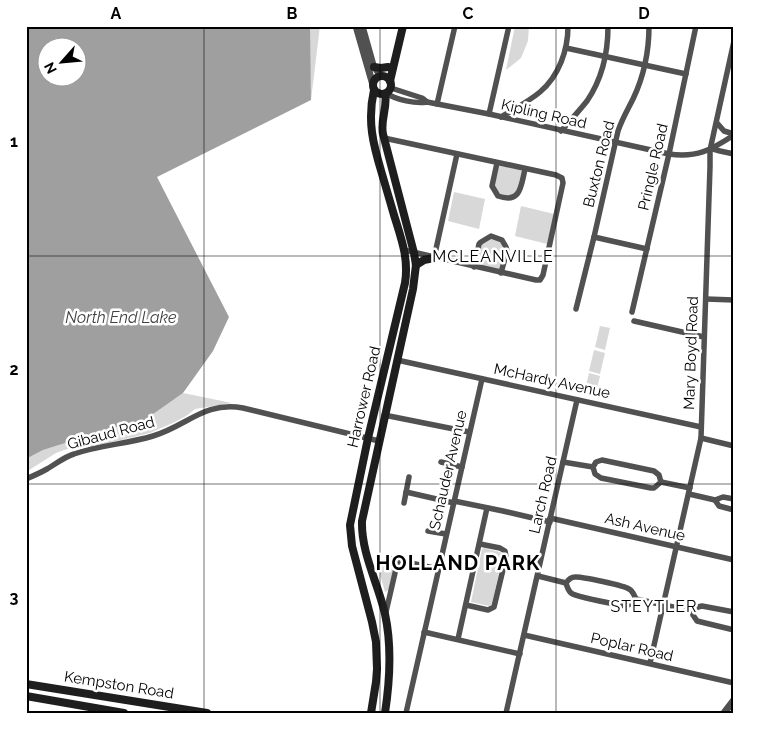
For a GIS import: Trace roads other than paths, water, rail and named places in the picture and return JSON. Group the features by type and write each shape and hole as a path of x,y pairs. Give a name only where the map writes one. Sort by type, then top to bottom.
{"main road":[{"name":"Harrower Road","path":"387,713 389,639 385,614 364,544 362,531 363,513 413,289 416,265 382,125 386,101 388,67 399,26"},
{"name":"Harrower Road","path":"386,85 403,26"},
{"path":"374,66 388,67"},
{"path":"374,80 386,85 379,94 373,87 374,80"},
{"name":"Harrower Road","path":"371,713 376,682 376,642 350,532 368,438 405,283 407,267 404,250 372,139 370,112 373,87"},
{"path":"416,265 424,260 434,258"},
{"path":"385,366 395,368"},
{"name":"Kempston Road","path":"26,684 207,713"},
{"name":"Kempston Road","path":"26,696 124,713"}],"street":[{"path":"356,26 373,87"},
{"path":"362,26 374,66 386,85"},
{"path":"437,104 455,26"},
{"path":"489,114 509,26"},
{"path":"501,117 547,85 557,70 566,48 568,26"},
{"path":"561,131 586,101 601,72 605,56 608,26"},
{"name":"Buxton Road","path":"576,309 620,124 640,84 645,65 649,26"},
{"name":"Pringle Road","path":"632,312 696,26"},
{"name":"Mary Boyd Road","path":"650,664 701,438 711,149 734,41"},
{"path":"566,48 686,74"},
{"name":"Kipling Road","path":"386,85 422,98 427,102 668,154 686,156 711,149 734,134"},
{"path":"717,123 724,131 734,134"},
{"path":"384,138 562,178 563,184 542,279 538,281 404,250"},
{"name":"Kipling Road","path":"711,149 734,154"},
{"path":"434,258 458,154"},
{"path":"497,163 492,186 498,196 507,199 520,192 525,169"},
{"path":"474,267 480,243 491,236 502,240 506,247 507,251 501,273"},
{"path":"594,237 647,249"},
{"path":"706,299 734,300"},
{"path":"634,321 704,337"},
{"name":"McHardy Avenue","path":"397,360 701,428"},
{"name":"Schauder Avenue","path":"406,713 482,379"},
{"name":"Larch Road","path":"506,713 577,400"},
{"name":"Gibaud Road","path":"26,479 74,453 152,436 167,431 203,412 226,406 244,408 379,441"},
{"path":"384,415 469,432"},
{"path":"701,438 734,446"},
{"path":"602,460 654,471 659,475 661,482 654,488 646,488 601,478 595,474 593,468 596,462 602,460"},
{"path":"441,462 462,467"},
{"path":"563,462 593,468"},
{"path":"404,503 409,477"},
{"path":"661,482 715,500 719,506 734,510"},
{"name":"Ash Avenue","path":"406,492 550,520 734,560"},
{"path":"715,500 723,497 734,499"},
{"path":"458,640 487,508"},
{"path":"428,531 446,534"},
{"path":"466,605 488,610 492,608 506,557 505,552 500,548 480,544"},
{"path":"388,558 438,569"},
{"path":"385,614 398,560"},
{"path":"538,576 566,583"},
{"path":"566,583 575,576 615,584 628,588 633,592 636,599"},
{"path":"566,583 570,592 578,596 626,606 636,599"},
{"path":"636,599 692,611 702,606 734,612"},
{"path":"692,611 694,618 700,623 734,630"},
{"path":"424,632 520,654"},
{"name":"Poplar Road","path":"524,635 734,683"},
{"path":"724,713 734,700"}],"water":[{"name":"North End Lake","path":"26,26 310,26 311,100 157,177 229,317 213,351 183,393 142,422 120,426 43,450 26,459"}],"district":[{"name":"MCLEANVILLE","path":"493,256"},
{"name":"HOLLAND PARK","path":"458,563"},
{"name":"STEYTLER","path":"654,606"}]}
